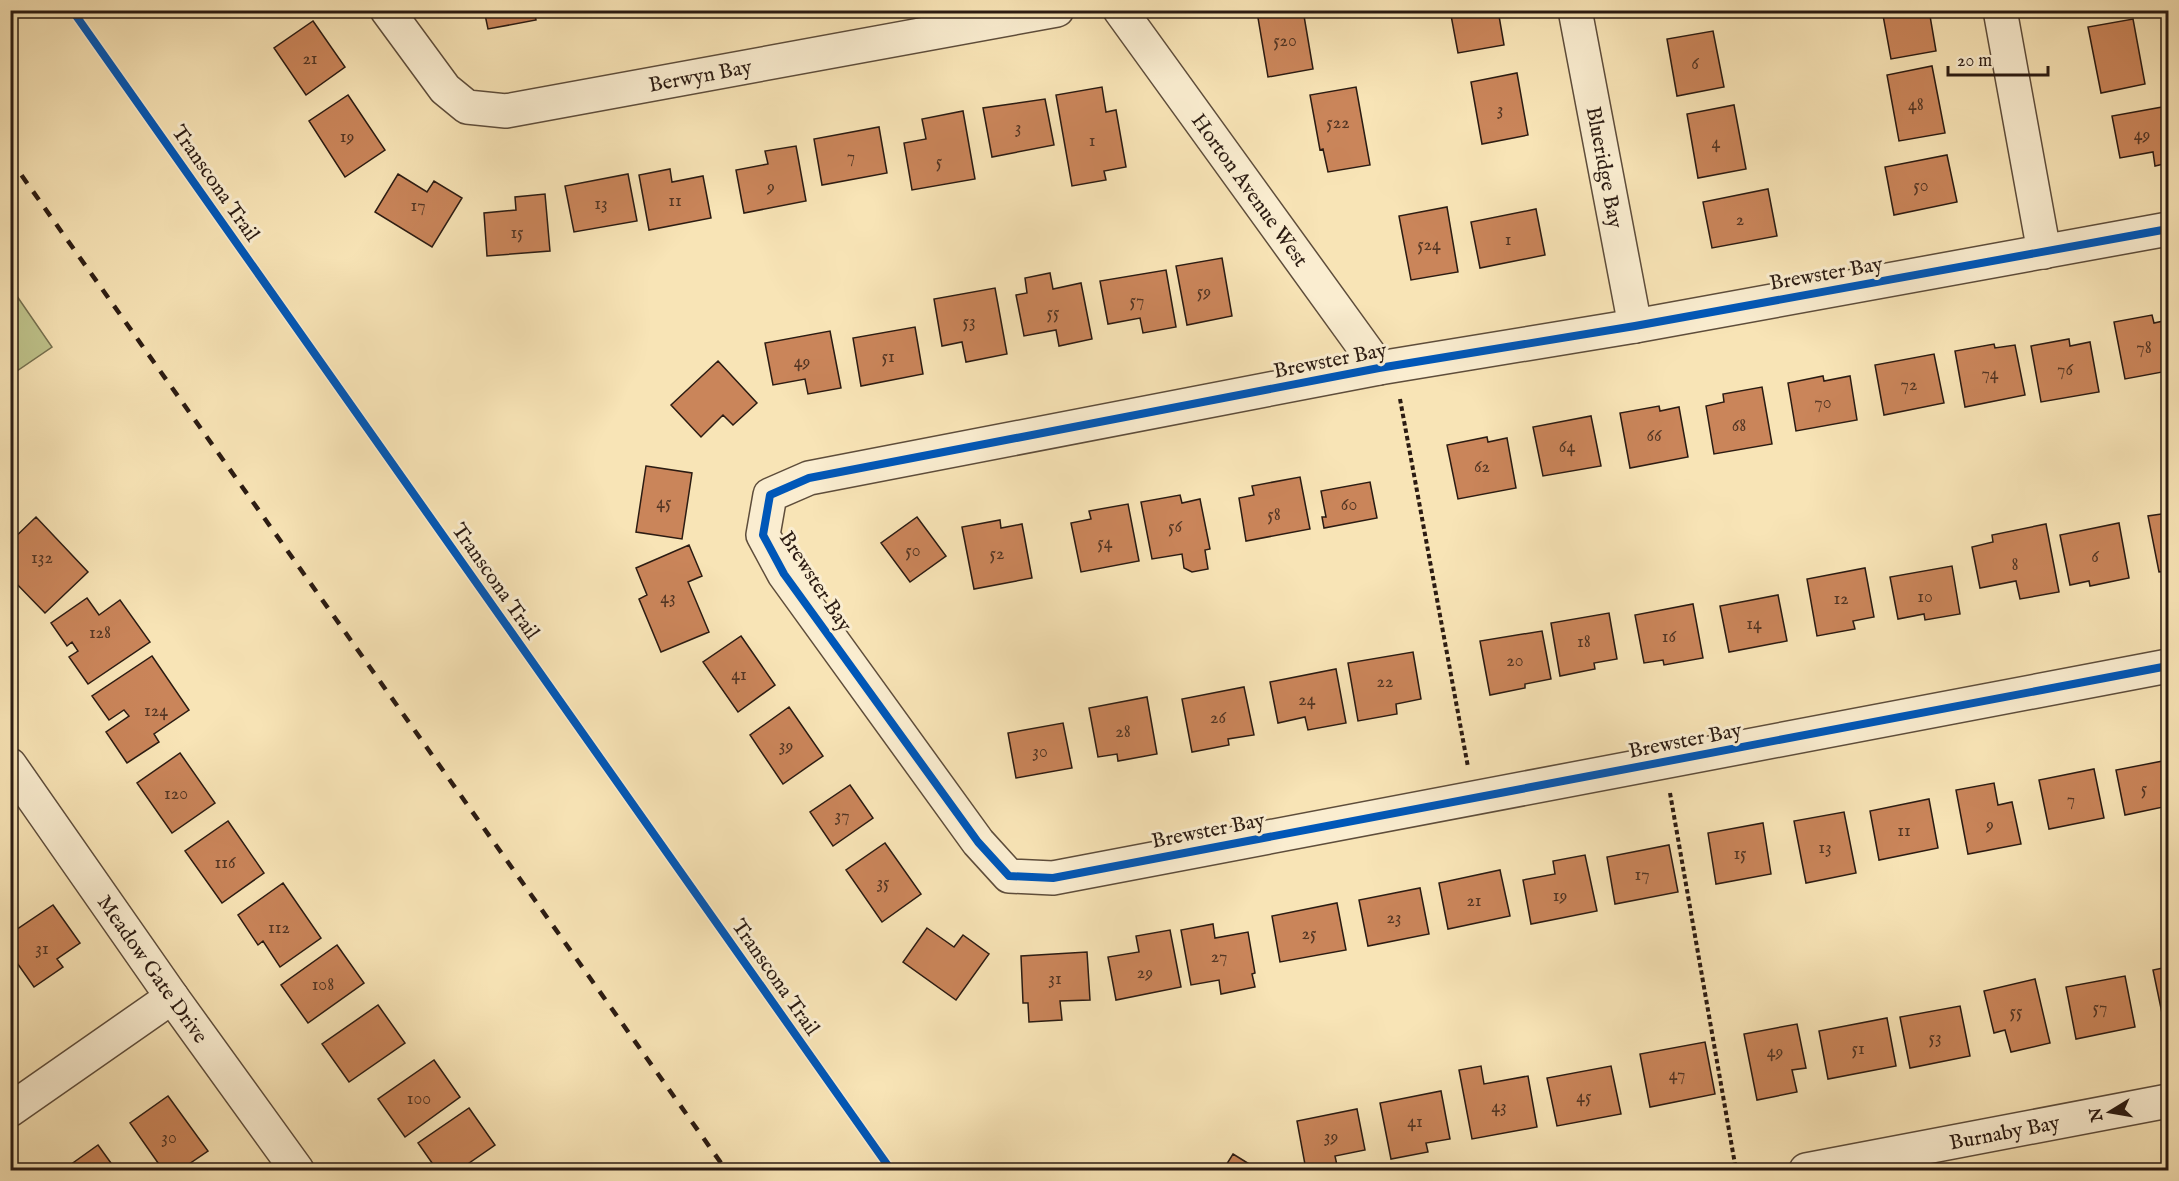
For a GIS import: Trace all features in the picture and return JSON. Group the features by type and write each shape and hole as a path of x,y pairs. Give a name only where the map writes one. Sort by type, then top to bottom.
{"street":[{"name":"Berwyn Bay","path":"387,10 445,89 467,107 506,111 1057,10"},
{"name":"Horton Avenue West","path":"1120,10 1387,367"},
{"name":"Blueridge Bay","path":"1575,10 1635,326"},
{"path":"2000,10 2044,252"},
{"name":"Brewster Bay","path":"2169,230 1635,326 1387,367 809,478 770,495 763,535 791,583 978,842 1009,876 1053,878 2169,666"},
{"name":"Meadow Gate Drive","path":"10,765 172,997 297,1170"},
{"path":"10,1110 172,997"},
{"name":"Burnaby Bay","path":"1806,1170 2169,1101"}],"path":[{"path":"1387,367 1473,798"},
{"path":"1664,762 1736,1170"}],"green space":[{"path":"10,286 52,347 11,375 10,375"}],"building":[{"path":"484,10 534,10 536,20 488,29"},
{"path":"558,10 593,10 559,17"},
{"path":"1303,10 1313,69 1268,77 1257,12"},
{"path":"1450,10 1498,10 1504,45 1458,53"},
{"path":"1882,10 1929,10 1936,51 1891,59"},
{"path":"2133,19 2145,84 2101,93 2088,27"},
{"path":"313,21 345,67 306,95 274,48"},
{"path":"1713,31 1724,87 1677,96 1667,39"},
{"path":"1932,66 1945,133 1899,141 1887,75"},
{"path":"1517,73 1528,135 1482,144 1471,82"},
{"path":"1102,87 1106,112 1116,110 1126,167 1104,171 1106,180 1072,186 1056,95"},
{"path":"1356,87 1370,165 1328,172 1323,149 1320,150 1310,95"},
{"path":"348,95 385,150 345,177 309,121"},
{"path":"1045,99 1054,145 992,157 983,108"},
{"path":"1734,105 1746,169 1698,178 1687,114"},
{"path":"2168,106 2168,163 2155,166 2153,152 2120,158 2112,116"},
{"path":"963,111 975,179 912,190 904,143 926,139 922,119"},
{"path":"879,127 887,173 822,185 814,139"},
{"path":"796,146 806,201 744,213 736,170 768,164 765,151"},
{"path":"1947,155 1957,202 1894,215 1885,167"},
{"path":"670,169 672,182 703,176 711,218 649,230 639,175"},
{"path":"398,174 427,192 434,181 462,198 432,247 375,212"},
{"path":"628,174 637,221 574,232 565,186"},
{"path":"1768,189 1777,236 1712,248 1703,202"},
{"path":"545,194 550,251 487,256 484,213 516,210 515,197"},
{"path":"1447,207 1458,272 1411,280 1399,216"},
{"path":"1536,209 1545,255 1480,268 1471,222"},
{"path":"1222,258 1232,316 1187,325 1176,266"},
{"path":"1166,270 1176,327 1143,333 1140,318 1108,324 1100,281"},
{"path":"1050,273 1053,289 1081,283 1092,339 1059,346 1056,330 1024,336 1016,295 1027,293 1025,278"},
{"path":"995,288 1007,354 966,362 962,342 942,346 934,299"},
{"path":"2152,315 2154,323 2168,320 2168,371 2125,379 2114,322"},
{"path":"915,327 923,374 861,386 853,338"},
{"path":"830,331 841,388 808,394 805,379 773,385 765,343"},
{"path":"2069,339 2070,346 2090,342 2099,392 2041,402 2031,346"},
{"path":"1994,344 1995,348 2015,345 2025,395 1965,407 1955,351"},
{"path":"1934,354 1944,403 1884,415 1875,365"},
{"path":"718,361 757,403 733,425 723,415 701,437 671,405"},
{"path":"1823,376 1824,381 1850,376 1857,420 1796,431 1788,383"},
{"path":"1762,387 1772,444 1714,454 1706,406 1724,402 1723,394"},
{"path":"1659,406 1660,411 1679,407 1688,457 1630,468 1620,413"},
{"path":"1591,416 1601,466 1543,476 1533,427"},
{"path":"1487,437 1488,442 1507,438 1516,488 1458,499 1447,445"},
{"path":"646,466 692,473 682,539 636,532"},
{"path":"1300,477 1310,529 1246,541 1239,498 1254,495 1252,486"},
{"path":"1370,482 1377,518 1324,528 1322,517 1326,517 1321,491"},
{"path":"1180,495 1182,503 1200,499 1210,549 1205,550 1208,569 1192,572 1184,568 1182,554 1152,559 1141,502"},
{"path":"1128,504 1139,561 1081,572 1071,523 1091,519 1089,511"},
{"path":"2168,513 2168,571 2159,572 2148,516"},
{"path":"36,517 88,572 45,613 10,577 10,542"},
{"path":"917,517 946,556 910,582 881,543"},
{"path":"1000,520 1001,528 1022,524 1032,578 974,589 962,527"},
{"path":"2119,523 2129,578 2090,586 2089,581 2070,585 2060,535"},
{"path":"2046,524 2059,592 2020,599 2016,581 1980,588 1972,547 1993,542 1992,535"},
{"path":"689,545 702,576 688,582 709,632 661,652 639,599 647,595 636,568"},
{"path":"1952,566 1960,614 1925,620 1924,614 1898,619 1890,577"},
{"path":"1865,568 1874,617 1853,621 1855,629 1817,636 1807,579"},
{"path":"1778,595 1787,641 1729,652 1720,606"},
{"path":"87,598 99,615 120,600 150,642 88,684 69,657 78,651 72,642 67,646 51,623"},
{"path":"1693,604 1703,658 1664,665 1663,660 1644,663 1635,615"},
{"path":"1609,613 1617,659 1594,663 1595,669 1560,676 1551,623"},
{"path":"1542,631 1551,679 1525,684 1525,688 1490,695 1480,641"},
{"path":"741,636 775,685 738,712 703,662"},
{"path":"1413,652 1421,699 1396,704 1397,714 1358,721 1348,663"},
{"path":"152,656 189,710 154,734 159,742 127,763 106,732 129,716 124,710 109,720 92,696"},
{"path":"1336,669 1346,723 1308,730 1305,717 1278,723 1270,682"},
{"path":"1244,687 1254,735 1228,739 1229,745 1192,752 1182,699"},
{"path":"1147,697 1157,754 1118,761 1117,754 1098,757 1089,708"},
{"path":"789,707 823,756 783,784 750,735"},
{"path":"1063,723 1072,768 1016,778 1008,733"},
{"path":"180,753 215,803 172,833 137,783"},
{"path":"2168,760 2168,806 2125,815 2116,770"},
{"path":"2094,769 2104,818 2049,829 2039,780"},
{"path":"1994,783 1998,805 2012,802 2021,844 1968,854 1956,790"},
{"path":"850,785 873,818 833,846 810,812"},
{"path":"1929,799 1938,848 1879,860 1870,811"},
{"path":"1844,812 1856,873 1806,883 1794,821"},
{"path":"228,821 264,873 222,903 185,851"},
{"path":"1763,823 1771,874 1716,884 1708,833"},
{"path":"885,843 921,894 882,922 846,870"},
{"path":"1669,845 1678,892 1615,904 1607,857"},
{"path":"1585,855 1597,911 1531,924 1523,880 1555,874 1553,861"},
{"path":"1500,870 1510,916 1448,929 1439,883"},
{"path":"283,883 321,938 280,967 263,941 258,945 238,915"},
{"path":"1420,888 1429,934 1368,946 1359,900"},
{"path":"1337,903 1346,950 1280,962 1272,916"},
{"path":"53,905 80,943 57,959 63,967 34,987 10,953 10,934"},
{"path":"1213,924 1215,938 1248,932 1255,987 1221,994 1219,980 1191,985 1181,930"},
{"path":"927,928 954,947 963,935 989,954 956,1000 903,962"},
{"path":"1170,930 1181,987 1116,1000 1108,957 1139,952 1136,936"},
{"path":"337,945 364,983 308,1023 281,985"},
{"path":"1087,952 1090,1000 1060,1001 1062,1020 1029,1022 1028,1003 1023,1003 1021,956"},
{"path":"2168,967 2168,1017 2163,1018 2153,970"},
{"path":"2125,976 2135,1027 2076,1039 2066,987"},
{"path":"2035,979 2050,1043 2011,1052 2005,1030 1994,1033 1984,991"},
{"path":"378,1005 405,1043 349,1082 322,1044"},
{"path":"1960,1006 1970,1056 1910,1068 1900,1017"},
{"path":"1887,1018 1896,1066 1828,1079 1819,1031"},
{"path":"1797,1024 1806,1068 1792,1070 1797,1092 1757,1100 1744,1034"},
{"path":"1705,1042 1715,1094 1650,1107 1640,1054"},
{"path":"434,1060 460,1097 405,1137 378,1099"},
{"path":"1481,1066 1484,1084 1528,1076 1537,1127 1472,1139 1459,1070"},
{"path":"1611,1066 1621,1114 1557,1126 1547,1078"},
{"path":"1441,1091 1450,1139 1426,1143 1428,1152 1391,1159 1380,1103"},
{"path":"168,1096 208,1151 180,1170 163,1170 130,1123"},
{"path":"469,1108 495,1145 459,1170 437,1170 418,1143"},
{"path":"1357,1109 1365,1150 1335,1156 1338,1170 1306,1170 1297,1121"},
{"path":"98,1145 116,1170 63,1170"},
{"path":"1233,1154 1259,1170 1223,1170"}],"railway":[{"path":"10,159 726,1170"}],"cycle path":[{"name":"Transcona Trail","path":"72,10 891,1170"},
{"path":"2168,229 1635,326 1379,368 809,478 770,495 763,535 784,574 978,842 1009,876 1053,878 2168,666"}]}
